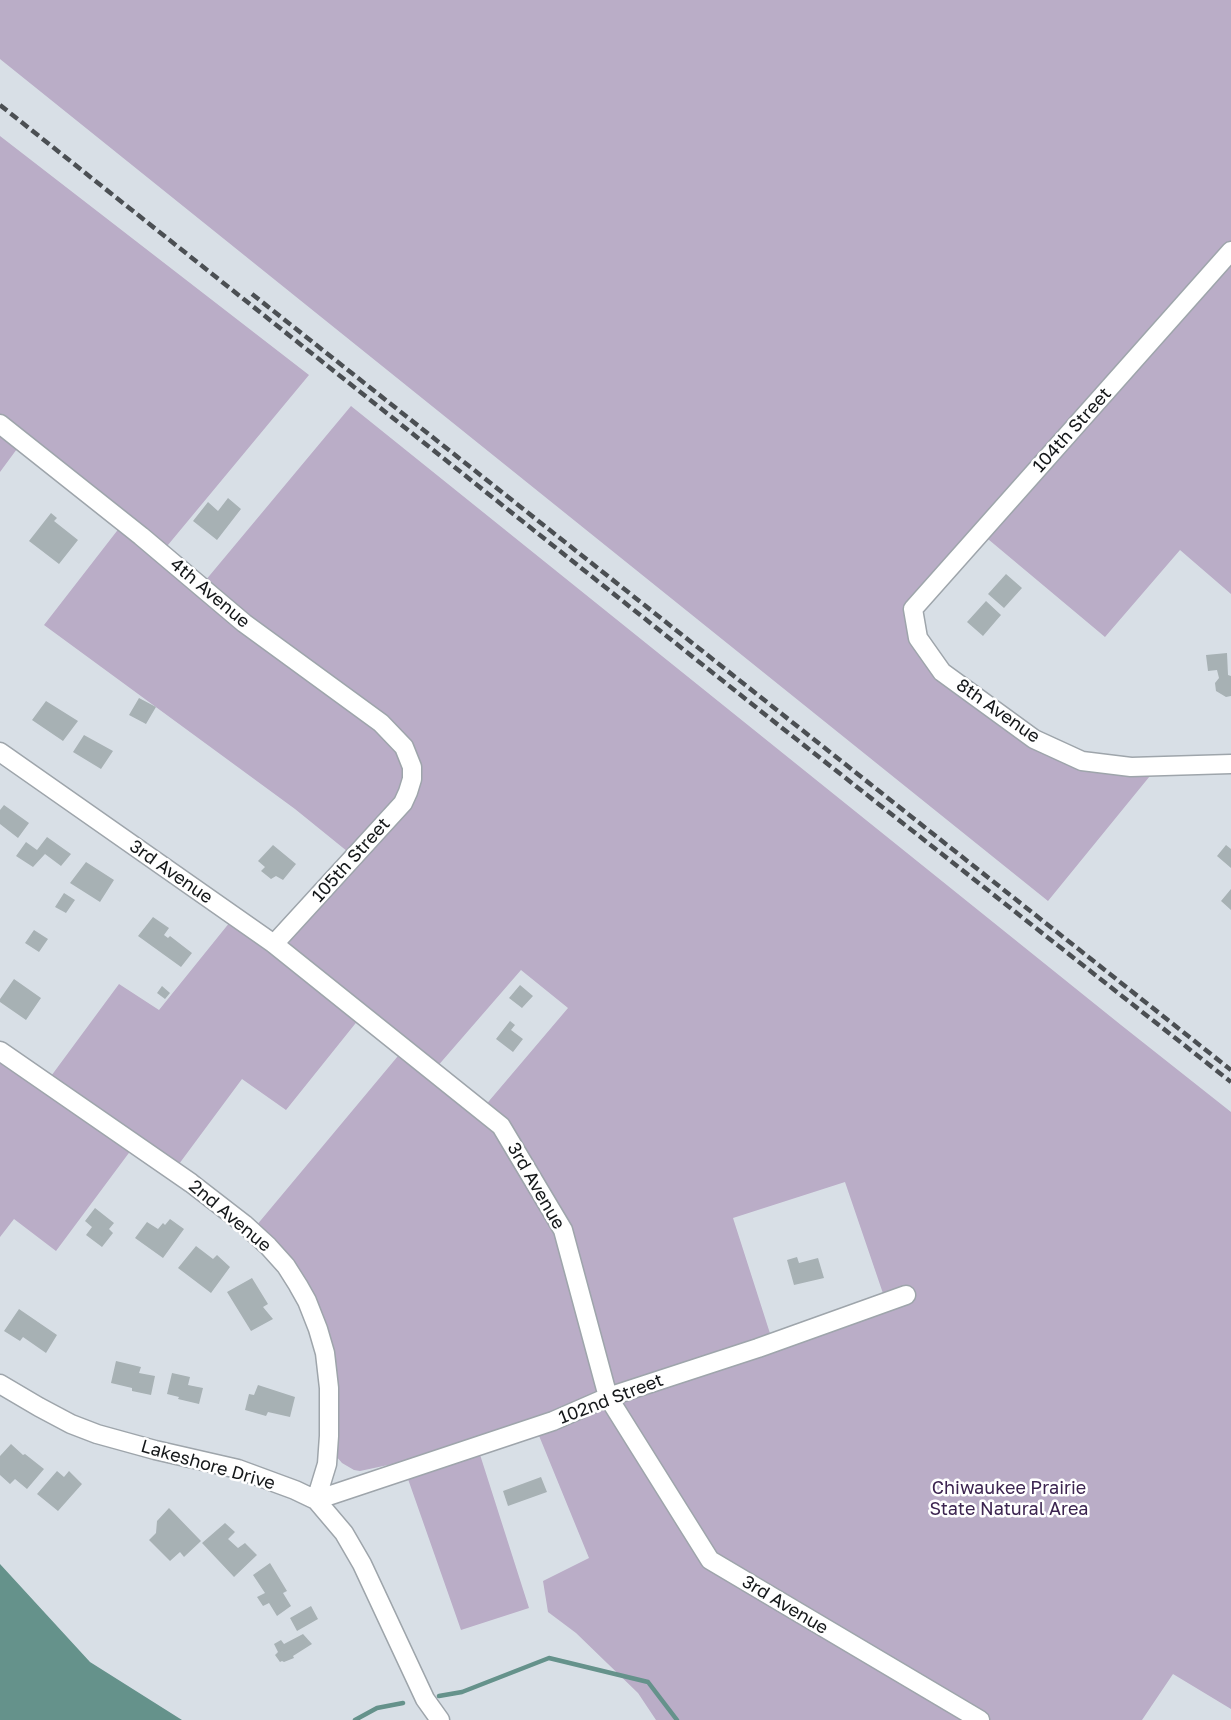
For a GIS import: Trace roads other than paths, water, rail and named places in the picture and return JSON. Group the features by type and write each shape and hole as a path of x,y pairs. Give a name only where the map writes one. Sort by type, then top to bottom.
{"street":[{"name":"104th Street","path":"913,609 1231,251"},
{"name":"4th Avenue","path":"0,424 141,536 244,623 381,723 404,747 412,767"},
{"name":"8th Avenue","path":"913,609 918,638 942,672 1034,739 1082,761 1131,767 1231,764"},
{"name":"3rd Avenue","path":"0,752 274,944 501,1126 563,1230 608,1397 710,1560 980,1720"},
{"name":"105th Street","path":"274,944 403,803 412,779 412,767"},
{"name":"2nd Avenue","path":"0,1051 191,1183 244,1224 268,1245 286,1266 298,1285 318,1329 325,1353 329,1388 329,1436 327,1464 316,1500"},
{"name":"102nd Street","path":"316,1500 553,1421 608,1397 758,1348 906,1295"},
{"name":"Lakeshore Drive","path":"0,1384 71,1424 97,1434 238,1469 316,1500 344,1533 362,1564 425,1699 440,1720"}],"waterway":[{"path":"439,1696 462,1692 549,1658 648,1682 677,1720"},
{"path":"355,1720 377,1708 403,1703"}],"railway":[{"path":"0,105 1231,1082"},
{"path":"252,294 1231,1070"}],"park label":[{"name":"Chiwaukee Prairie State Natural Area","path":"1009,1498"}]}
